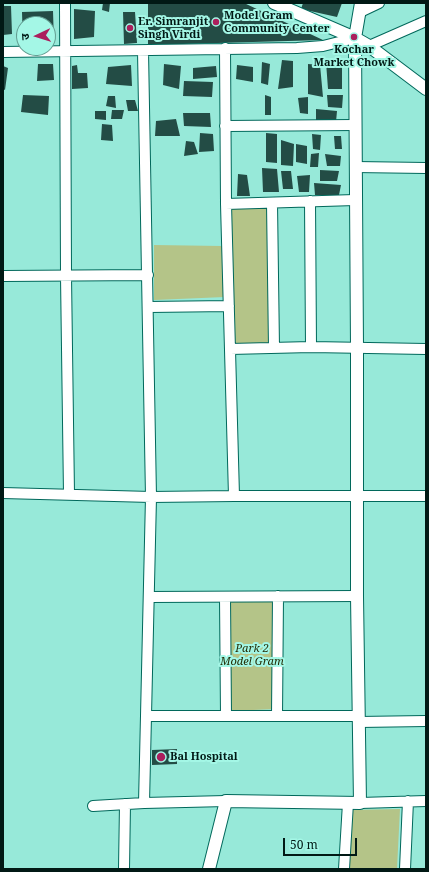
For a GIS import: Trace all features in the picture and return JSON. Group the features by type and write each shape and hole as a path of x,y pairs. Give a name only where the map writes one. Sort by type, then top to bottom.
{"street":[{"path":"65,3 64,51 69,494"},
{"path":"344,869 354,803 359,719 356,496 357,348 355,38 361,7 379,3"},
{"path":"278,4 355,38 369,46 423,84"},
{"path":"369,46 426,21"},
{"path":"3,52 144,51 310,47 323,46 355,38"},
{"path":"225,48 228,306 234,496"},
{"path":"144,51 151,497 144,803"},
{"path":"225,126 355,124"},
{"path":"355,168 426,168"},
{"path":"226,204 355,200"},
{"path":"310,201 311,347"},
{"path":"272,203 274,348"},
{"path":"3,276 148,275"},
{"path":"149,307 228,306"},
{"path":"230,349 311,347 426,348"},
{"path":"3,493 151,497 426,496"},
{"path":"277,716 278,596"},
{"path":"149,597 357,596"},
{"path":"225,597 226,716"},
{"path":"146,716 277,716 426,721"},
{"path":"209,869 226,801"},
{"path":"93,806 226,801 354,803 426,801"},
{"path":"405,869 408,801"},
{"path":"124,869 125,804"}],"green space":[{"path":"268,206 273,345 231,345 229,207"},
{"path":"154,245 222,246 225,297 154,300"},
{"name":"Park 2 Model Gram","path":"229,602 274,602 276,709 230,711"},
{"path":"400,809 397,869 343,869 348,810"}],"building":[{"path":"103,3 110,3 109,12 102,10"},
{"name":"Model Gram Community Center","path":"148,3 244,3 323,40 148,45"},
{"path":"303,3 342,3 337,17 301,9"},
{"path":"3,6 11,6 12,34 3,35"},
{"path":"74,9 95,11 94,37 74,39"},
{"path":"53,11 53,16 22,16 22,12"},
{"name":"Er. Simranjit Singh Virdi","path":"123,12 135,12 137,43 124,44"},
{"path":"282,60 293,61 293,87 278,89"},
{"path":"262,62 270,64 268,85 261,83"},
{"path":"326,62 342,62 342,89 328,89"},
{"path":"38,64 53,64 54,80 37,81"},
{"path":"164,64 181,66 179,89 163,85"},
{"path":"308,64 320,65 323,97 308,94"},
{"path":"77,65 78,73 87,73 88,88 72,89 72,66"},
{"path":"131,65 132,86 106,84 108,67"},
{"path":"237,65 253,67 253,82 236,79"},
{"path":"3,66 8,68 5,90 3,89"},
{"path":"216,66 217,77 193,79 193,68"},
{"path":"184,81 213,82 212,97 183,96"},
{"path":"23,95 49,96 48,115 21,112"},
{"path":"265,95 271,97 271,115 265,115"},
{"path":"327,95 343,95 342,108 328,107"},
{"path":"108,96 115,96 116,108 106,106"},
{"path":"308,97 308,114 300,113 298,98"},
{"path":"126,100 135,100 138,111 128,111"},
{"path":"316,109 337,111 336,122 316,121"},
{"path":"112,110 124,110 122,119 111,119"},
{"path":"95,111 106,111 106,120 95,119"},
{"path":"183,113 210,113 211,127 184,126"},
{"path":"176,119 180,136 155,136 156,121"},
{"path":"102,124 112,125 113,141 101,140"},
{"path":"200,133 213,134 214,151 199,152"},
{"path":"266,133 277,134 277,163 266,162"},
{"path":"312,134 321,135 320,150 313,149"},
{"path":"334,136 341,136 342,149 335,149"},
{"path":"281,140 294,144 293,166 281,165"},
{"path":"186,141 194,142 198,154 184,156"},
{"path":"296,144 307,146 307,164 296,162"},
{"path":"319,153 318,167 310,167 311,154"},
{"path":"325,154 341,156 340,166 327,166"},
{"path":"262,168 277,169 279,192 263,192"},
{"path":"320,170 339,171 337,181 320,181"},
{"path":"281,171 291,171 293,189 283,189"},
{"path":"238,174 247,175 250,196 237,196"},
{"path":"310,175 309,192 299,192 297,176"},
{"path":"314,183 341,185 339,195 315,195"},
{"path":"177,749 177,764 152,765 152,750"}],"place":[{"name":"Model Gram Community Center","path":"216,22"},
{"name":"Er. Simranjit Singh Virdi","path":"130,28"},
{"name":"Kochar Market Chowk","path":"354,37"},
{"name":"Bal Hospital","path":"161,757"}]}
